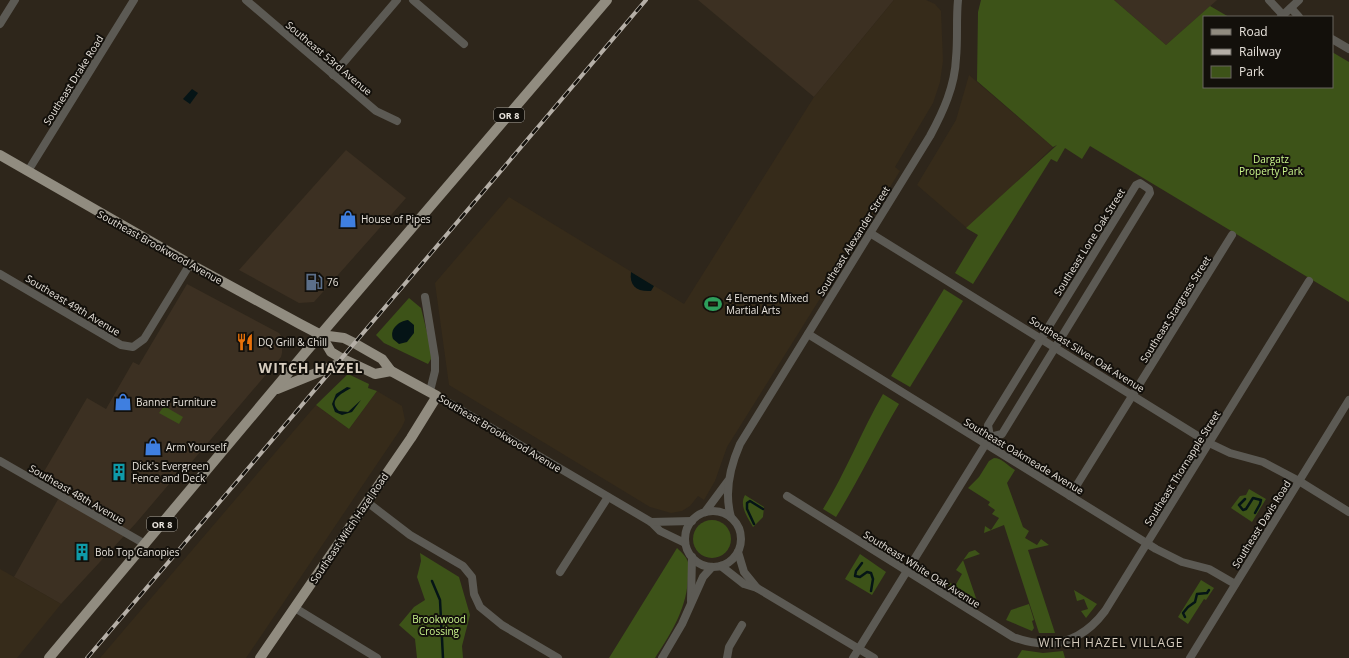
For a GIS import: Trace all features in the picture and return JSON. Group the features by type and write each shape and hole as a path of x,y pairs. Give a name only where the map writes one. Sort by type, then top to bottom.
{"main road":[{"name":"OR 8","path":"49,658 321,335 607,0"},
{"name":"Southeast Brookwood Avenue","path":"0,155 190,264 321,335 344,338 382,359 391,371 433,393"},
{"path":"321,335 331,352 358,366 375,374 391,371"},
{"path":"275,390 336,365 358,366"},
{"name":"Southeast Witch Hazel Road","path":"260,658 411,438 433,393"}],"street":[{"path":"0,24 15,0"},
{"name":"Southeast Drake Road","path":"28,172 134,0"},
{"path":"333,75 397,0"},
{"path":"413,0 464,44"},
{"name":"Southeast Alexander Street","path":"705,512 728,480 740,444 930,136 944,110 953,82 956,59 958,0"},
{"path":"1269,0 1282,16 1299,0"},
{"name":"Southeast 53rd Avenue","path":"251,2 376,111 397,121"},
{"path":"1291,8 1298,16"},
{"path":"1333,40 1349,49"},
{"name":"Southeast Lone Oak Street","path":"853,658 988,440 988,425 1136,186 1140,183 1145,186 1149,189 1150,193 1002,434 988,440"},
{"name":"Southeast Silver Oak Avenue","path":"870,232 1056,346 1209,443 1230,453 1263,462 1299,481 1349,512"},
{"name":"Southeast Stargrass Street","path":"1070,496 1232,235"},
{"name":"Southeast 49th Avenue","path":"0,274 121,345 133,347 144,339 190,264"},
{"name":"Southeast Thornapple Street","path":"1053,644 1078,636 1098,620 1309,281"},
{"name":"Southeast Witch Hazel Road","path":"425,297 435,358 433,393"},
{"name":"Southeast Oakmeade Avenue","path":"808,334 878,379 988,440 1070,496 1147,543 1173,558 1204,567 1235,584"},
{"name":"Southeast Brookwood Avenue","path":"433,393 651,522 660,531 685,543"},
{"name":"Southeast Davis Road","path":"1190,658 1349,400"},
{"name":"Southeast 48th Avenue","path":"0,461 145,544"},
{"name":"Southeast Alexander Street","path":"728,480 728,507 731,517"},
{"name":"Southeast White Oak Avenue","path":"787,496 1013,637 1035,644 1053,644"},
{"path":"560,572 608,497"},
{"path":"367,502 410,535 464,566 472,577 474,594 480,607 502,625 553,657"},
{"path":"691,602 692,557 685,543 687,529 692,521 705,512 718,512 731,517 741,532 741,543 738,552 727,563 721,566 712,567 706,566 692,557"},
{"path":"651,522 692,521"},
{"path":"738,552 744,572 757,588"},
{"path":"721,566 744,584 757,588 874,658"},
{"path":"662,658 678,633 703,577 712,567"},
{"path":"294,608 377,658"},
{"path":"727,658 729,647 742,625"}],"shaded area":[{"path":"698,0 894,0 814,97"},
{"path":"894,0 926,0 935,4 941,11 943,61 940,82 933,103 895,167 900,171 727,447 715,481 704,500 698,496 690,506 682,511 671,513 650,507 449,385 435,283 509,197 684,304 814,97"},
{"path":"1114,0 1217,0 1166,45"},
{"path":"969,75 1053,147 968,229 917,185 956,120"},
{"path":"192,89 198,93 190,104 183,99"},
{"path":"346,150 406,198 314,302 299,303 239,270"},
{"path":"631,272 654,286 651,291 638,289 635,287 631,281"},
{"path":"187,284 279,333 282,337 281,357 172,485 170,483 136,523 61,604 14,577 65,487 42,475 87,398 106,409 133,362 139,365"},
{"path":"408,320 414,325 414,333 407,342 399,344 393,339 392,332 398,324"},
{"path":"347,387 351,388 335,400 336,407 339,411 348,412 361,400 352,412 342,415 335,412 332,404 336,394"},
{"path":"377,391 402,406 405,420 402,427 246,658 100,658 316,405 349,429"},
{"path":"0,569 61,604 17,658 0,658"}],"green space":[{"name":"Dargatz Property Park","path":"981,0 1114,0 1166,45 1210,6 1227,16 1203,16 1203,88 1333,88 1333,53 1349,62 1349,302 1090,146 1082,159 1065,148 1057,162 1051,159 973,284 955,273 978,235 966,228 1057,145 1053,147 977,81 978,12"},
{"path":"944,289 963,301 910,387 891,376"},
{"path":"409,298 421,308 431,349 431,359 428,364 384,343 376,335"},
{"path":"348,374 369,384 368,388 377,391 349,429 316,405"},
{"path":"883,394 899,404 836,517 823,509 839,481"},
{"path":"164,406 183,417 179,424 159,413"},
{"path":"997,458 1015,470 1007,483 1023,527 1029,531 1025,538 1037,545 1041,539 1049,545 1028,550 1055,633 1039,633 1004,525 984,533 985,526 991,530 999,518 992,514 995,510 988,505 990,502 968,488 979,477 989,461"},
{"path":"1249,489 1266,499 1252,522 1231,508 1240,496 1246,495"},
{"path":"745,495 764,507 763,517 753,527 743,507 743,499"},
{"path":"708,520 716,520 726,525 730,532 730,546 726,553 716,558 708,558 698,553 696,550 693,543 693,535 698,525 701,523"},
{"path":"677,548 685,556 688,562 689,570 685,597 678,618 655,658 609,658"},
{"path":"975,550 980,554 963,560 969,552"},
{"name":"Brookwood Crossing","path":"420,553 459,577 470,615 462,646 463,658 417,658 415,639 399,625 414,607 425,600 417,577 421,561"},
{"path":"860,554 886,572 872,595 845,579"},
{"path":"963,560 978,604 947,585 949,582 955,586 962,574 956,570"},
{"path":"1201,580 1214,588 1206,600 1204,599 1188,624 1178,617"},
{"path":"1074,590 1097,604 1086,618 1081,611 1088,609 1084,599 1077,601"},
{"path":"1029,604 1034,620 1032,621 1034,628 1032,631 1006,620 1011,610"},
{"path":"1022,650 1043,653 1063,651 1065,658 1017,658"}],"waterway":[{"path":"1245,499 1239,505 1243,510 1246,509 1253,498 1261,500 1255,513"},
{"path":"754,524 747,509 747,503 750,501 763,509"},
{"path":"862,563 856,571 855,576 860,577 867,572 871,573 873,579 871,591"},
{"path":"432,581 440,600 443,658"},
{"path":"1185,617 1183,613 1195,602 1197,594 1207,593 1209,590"}],"railway":[{"path":"87,658 646,0"}],"place":[{"name":"House of Pipes","path":"348,219"},
{"name":"76","path":"314,282"},
{"name":"4 Elements Mixed Martial Arts","path":"713,304"},
{"name":"DQ Grill & Chill","path":"245,342"},
{"name":"Banner Furniture","path":"123,402"},
{"name":"Arm Yourself","path":"153,447"},
{"name":"Dick's Evergreen Fence and Deck","path":"119,472"},
{"name":"Bob Top Canopies","path":"82,552"}],"district":[{"name":"WITCH HAZEL","path":"311,367"},
{"name":"WITCH HAZEL VILLAGE","path":"1111,642"}]}
